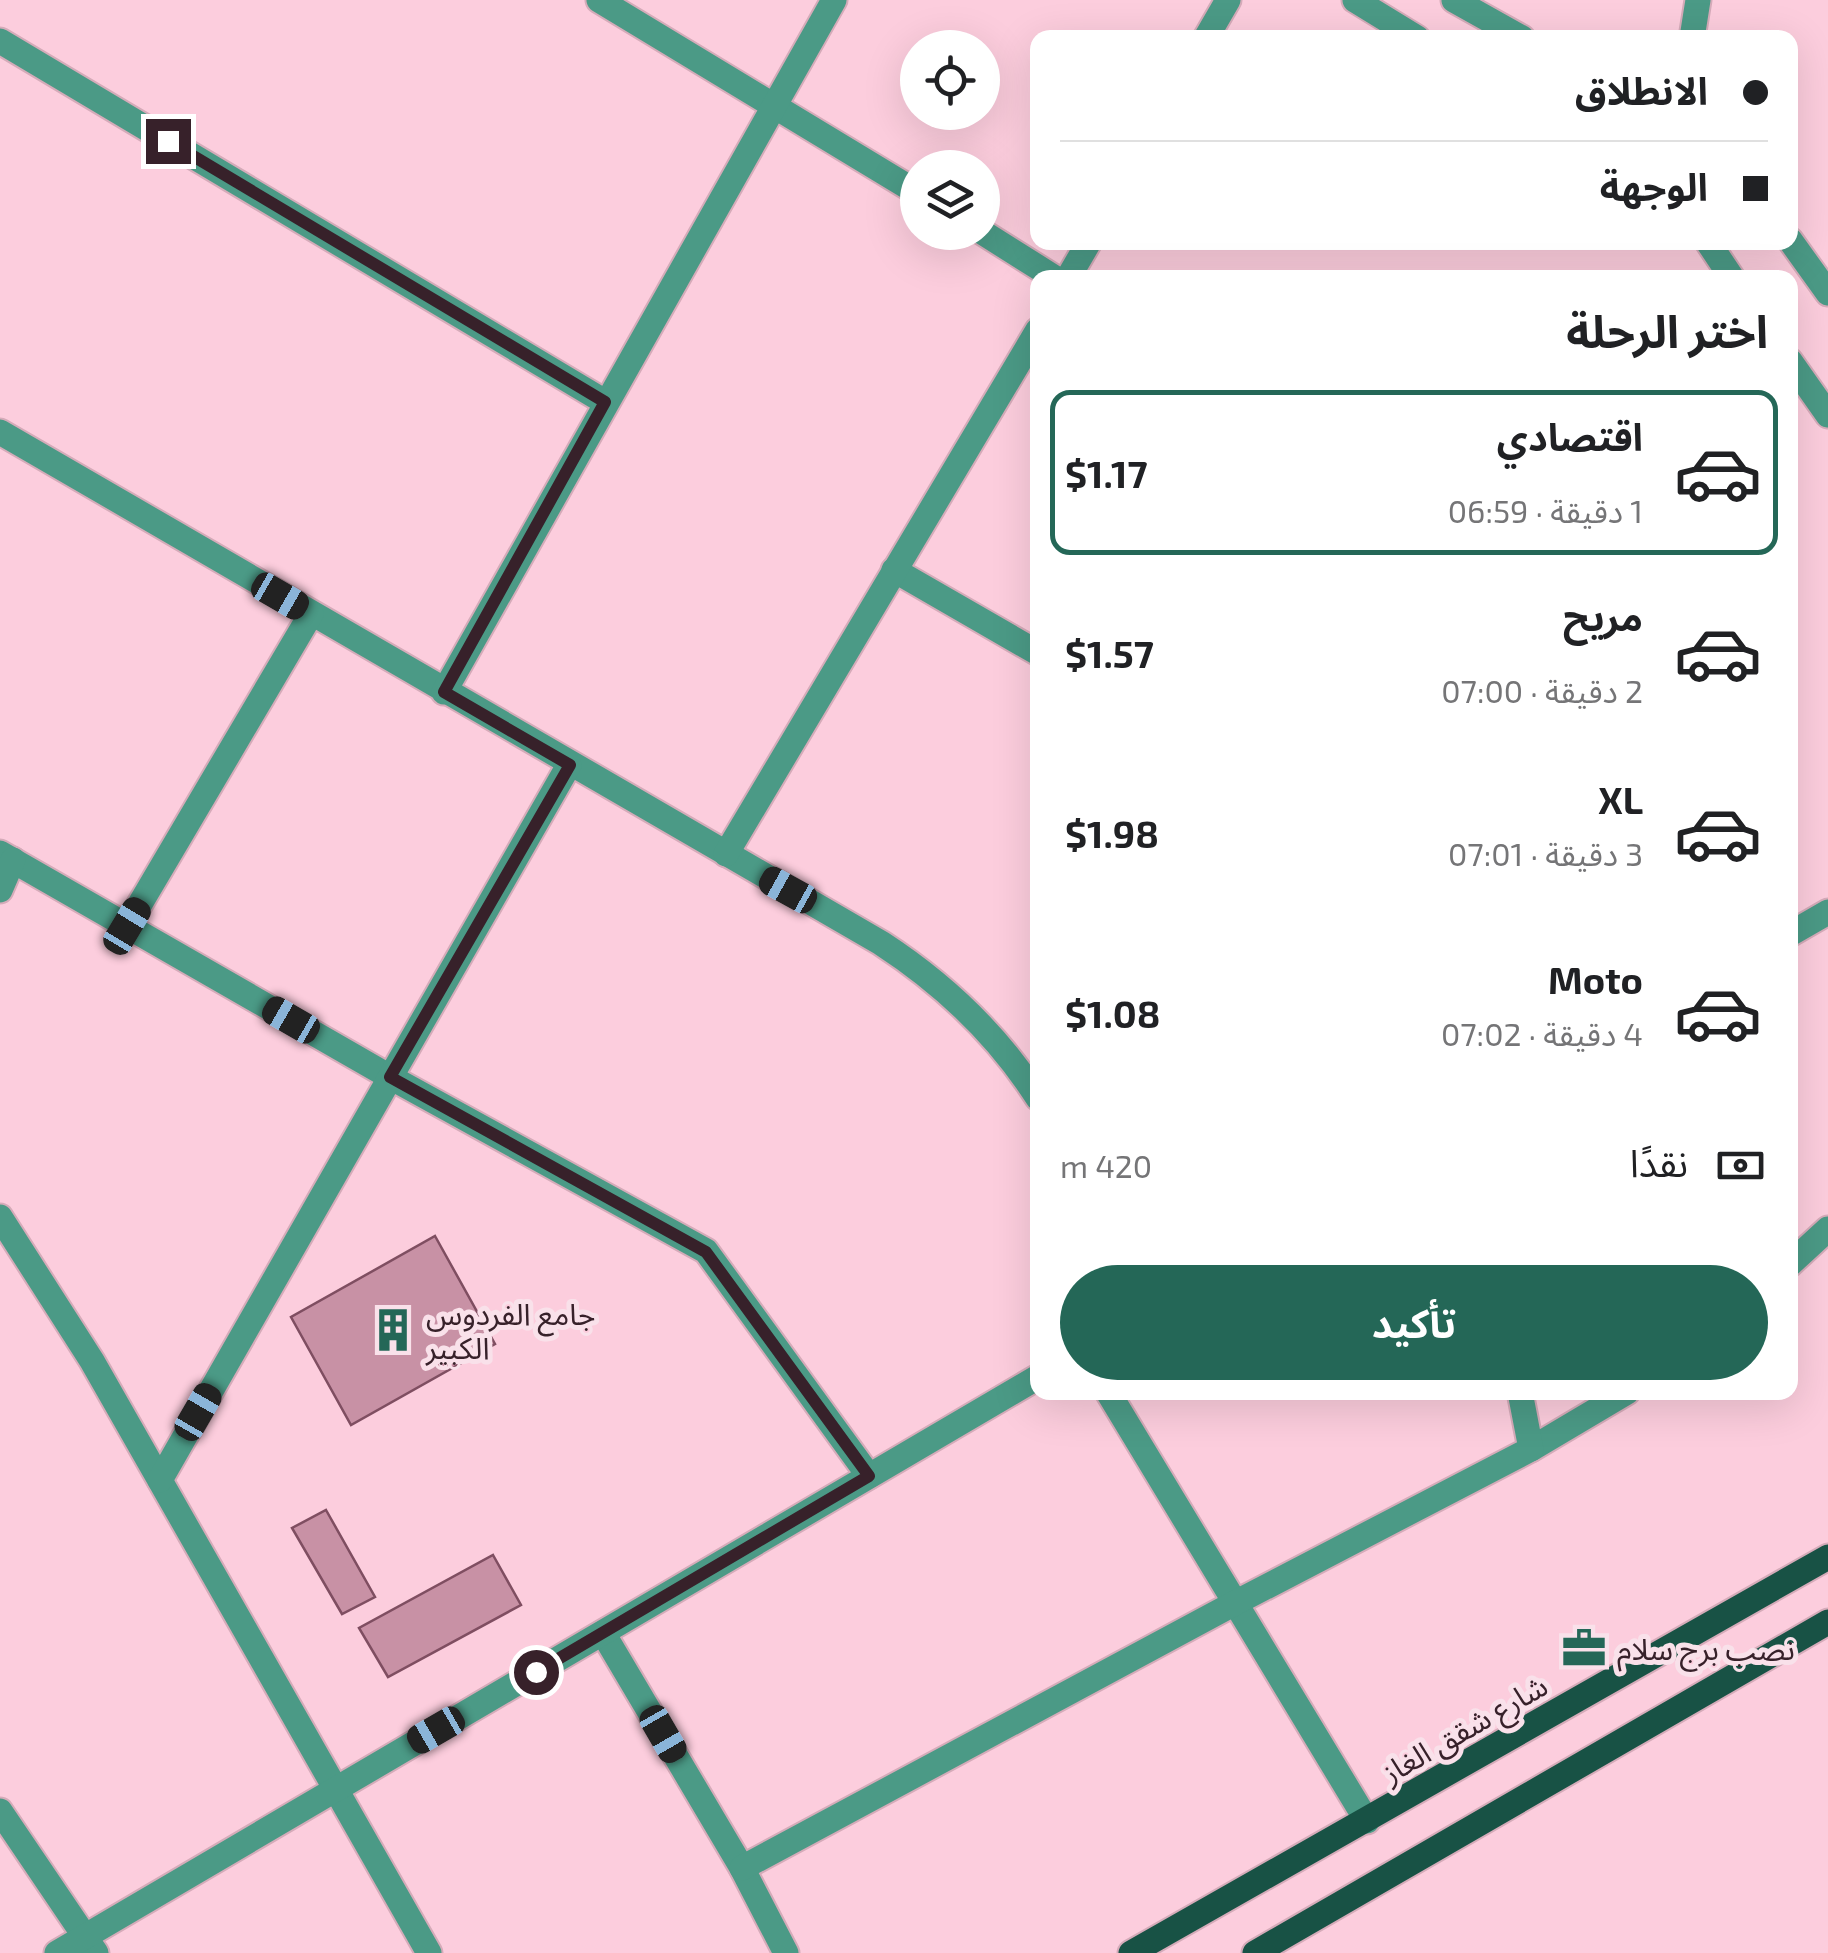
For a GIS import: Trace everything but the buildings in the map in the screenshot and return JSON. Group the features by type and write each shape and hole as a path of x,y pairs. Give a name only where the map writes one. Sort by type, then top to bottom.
{"main road":[{"name":"شارع شقق الغاز","path":"1131,1953 1828,1557"},
{"path":"1255,1953 1828,1622"}],"street":[{"path":"599,0 900,182"},
{"path":"444,692 834,0"},
{"path":"1211,30 1228,0"},
{"path":"1355,0 1404,30"},
{"path":"1454,0 1508,30"},
{"path":"1693,30 1698,0"},
{"path":"0,40 605,402"},
{"path":"1000,243 1042,270"},
{"path":"1797,250 1828,293"},
{"path":"726,854 1030,343"},
{"path":"1798,372 1828,415"},
{"path":"0,432 882,942 930,975 975,1016 1030,1088"},
{"path":"894,570 1030,648"},
{"path":"127,926 311,614"},
{"path":"160,1480 570,765"},
{"path":"0,890 7,857 390,1077 706,1252 869,1476"},
{"path":"1798,929 1828,912"},
{"path":"0,1218 92,1361 429,1953"},
{"path":"1798,1257 1828,1229"},
{"path":"57,1953 91,1945 336,1789 1030,1382"},
{"path":"1113,1400 1366,1820"},
{"path":"1522,1400 1531,1450"},
{"path":"742,1868 1531,1450 1614,1400"},
{"path":"603,1633 742,1868 786,1953"},
{"path":"0,1811 91,1945"}],"place":[{"name":"جامع الفردوس الكبير","path":"393,1330"},
{"name":"نصب برج سلام","path":"1584,1648"}],"route":[{"path":"168,141 605,402 444,692 570,765 390,1077 706,1252 869,1476 536,1672"}]}
